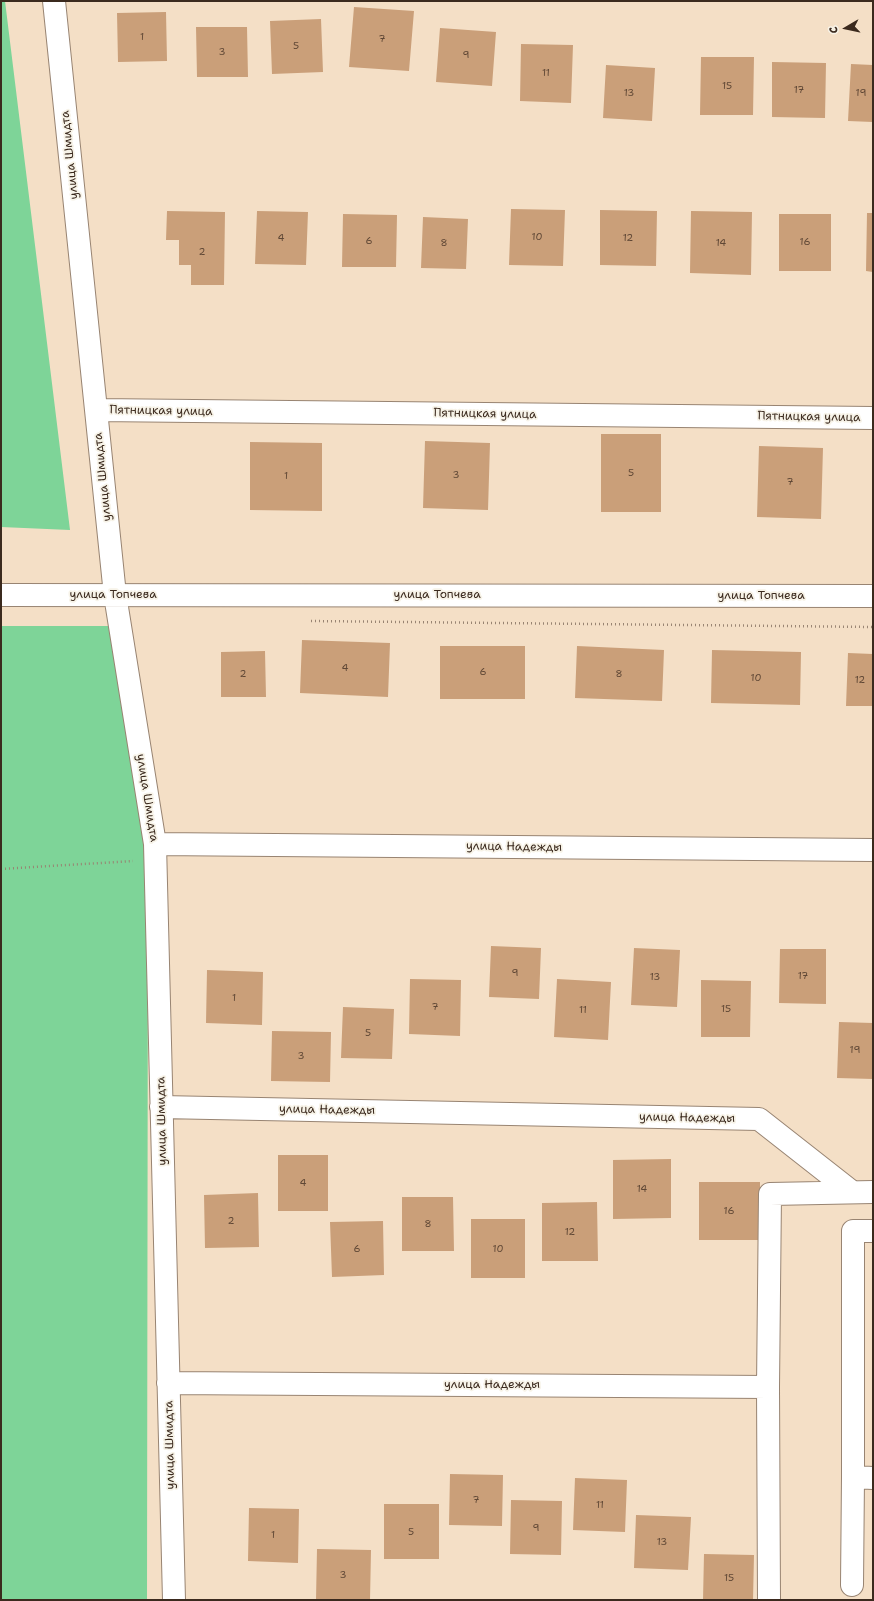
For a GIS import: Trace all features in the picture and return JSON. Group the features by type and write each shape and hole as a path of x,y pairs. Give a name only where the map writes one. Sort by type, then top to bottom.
{"street":[{"name":"улица Шмидта","path":"54,1 115,595 155,852 174,1600"},
{"name":"Пятницкая улица","path":"97,410 873,418"},
{"name":"улица Топчева","path":"1,594 873,596"},
{"name":"улица Надежды","path":"155,852 873,850"},
{"name":"улица Надежды","path":"161,1107 759,1119 862,1192"},
{"path":"769,1600 768,1387 770,1194 862,1192"},
{"path":"852,1585 863,1478 853,1231 873,1231"},
{"name":"улица Надежды","path":"168,1383 768,1387"}],"path":[{"path":"309,621 873,627"},
{"path":"1,869 155,852"}],"green space":[{"path":"1,1 5,1 70,530 1,527"},
{"path":"1,626 110,626 148,848 147,1600 1,1600"}],"building":[{"path":"354,7 414,11 409,71 349,67"},
{"path":"166,12 167,61 118,62 117,13"},
{"path":"321,19 323,72 272,74 270,21"},
{"path":"196,27 247,27 248,77 197,77"},
{"path":"440,28 496,32 492,86 436,82"},
{"path":"521,44 573,45 571,103 520,101"},
{"path":"701,57 754,57 753,115 700,115"},
{"path":"772,62 826,63 825,118 772,117"},
{"path":"851,64 873,65 873,122 848,121"},
{"path":"606,65 655,68 652,121 603,118"},
{"path":"511,209 565,210 563,266 509,265"},
{"path":"600,210 657,211 656,266 600,265"},
{"path":"167,211 225,212 224,285 191,285 191,265 179,265 179,240 166,240"},
{"path":"257,211 308,212 306,265 255,264"},
{"path":"691,211 752,212 751,275 690,273"},
{"path":"867,213 873,213 873,272 866,271"},
{"path":"343,214 397,215 396,267 342,267"},
{"path":"779,214 831,214 831,271 779,271"},
{"path":"423,217 468,219 466,269 421,268"},
{"path":"601,434 661,434 661,512 601,512"},
{"path":"425,441 490,443 488,510 423,508"},
{"path":"250,442 322,443 322,511 250,510"},
{"path":"759,446 823,448 821,519 757,517"},
{"path":"302,640 390,643 388,697 300,693"},
{"path":"440,646 525,646 525,699 440,699"},
{"path":"577,646 664,650 662,701 575,698"},
{"path":"712,650 801,652 800,705 711,703"},
{"path":"265,651 266,697 221,697 221,652"},
{"path":"848,653 873,654 873,706 846,706"},
{"path":"491,946 541,948 539,999 489,997"},
{"path":"634,948 680,950 677,1007 631,1005"},
{"path":"780,949 826,949 826,1004 779,1003"},
{"path":"207,970 263,972 262,1025 206,1023"},
{"path":"410,979 461,980 460,1036 409,1034"},
{"path":"557,979 611,982 608,1040 554,1037"},
{"path":"701,980 751,981 750,1037 701,1037"},
{"path":"343,1007 394,1009 392,1059 341,1058"},
{"path":"839,1022 873,1023 873,1079 837,1078"},
{"path":"272,1031 331,1032 330,1082 271,1081"},
{"path":"278,1155 328,1155 328,1211 278,1211"},
{"path":"671,1159 671,1218 613,1219 613,1160"},
{"path":"699,1182 760,1182 760,1240 699,1240"},
{"path":"258,1193 259,1247 205,1248 204,1195"},
{"path":"402,1197 453,1197 454,1251 402,1251"},
{"path":"597,1202 598,1261 542,1261 542,1203"},
{"path":"471,1219 525,1219 525,1278 471,1278"},
{"path":"383,1221 384,1275 332,1277 330,1222"},
{"path":"450,1474 503,1475 502,1526 449,1525"},
{"path":"575,1478 627,1480 625,1532 573,1530"},
{"path":"511,1500 562,1501 561,1555 510,1554"},
{"path":"384,1504 439,1504 439,1559 384,1559"},
{"path":"249,1508 299,1509 298,1563 248,1561"},
{"path":"636,1515 691,1517 688,1570 634,1568"},
{"path":"317,1549 371,1550 370,1600 316,1600"},
{"path":"704,1554 754,1555 753,1600 703,1600"}]}
